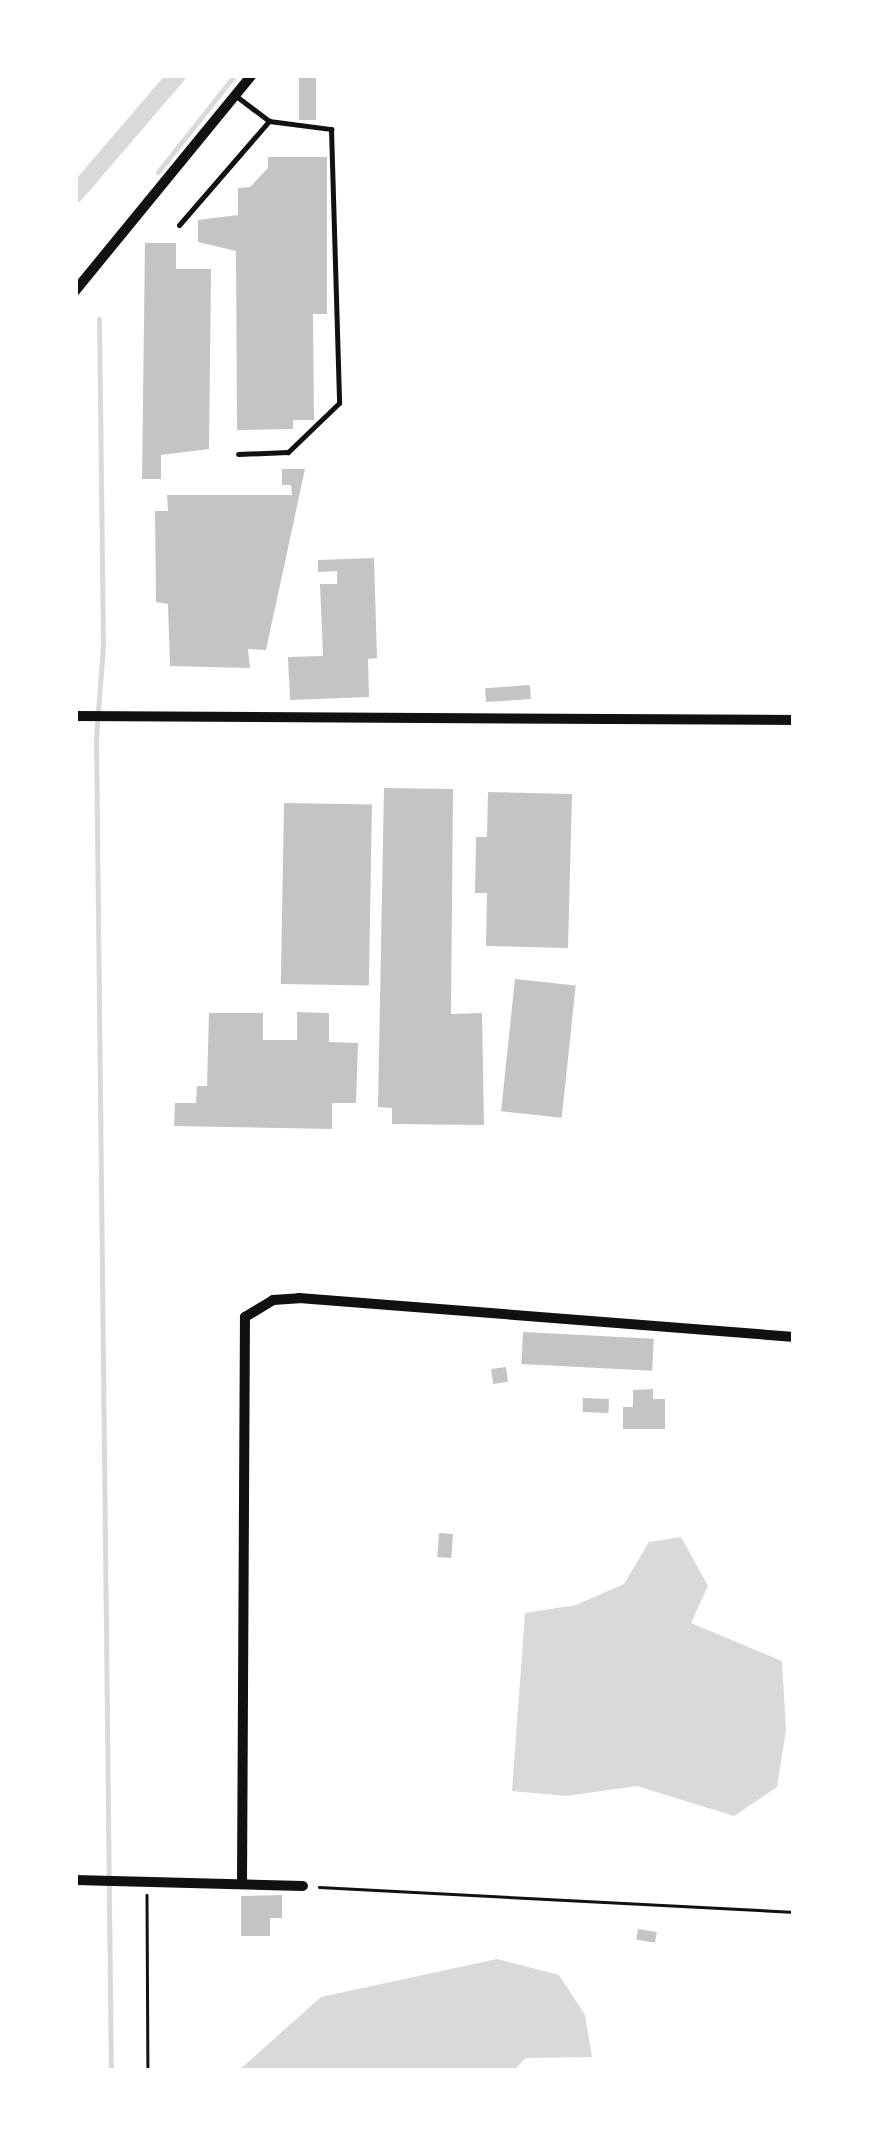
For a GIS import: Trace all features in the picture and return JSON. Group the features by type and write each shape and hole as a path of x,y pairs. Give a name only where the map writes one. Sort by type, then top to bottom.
{"street":[{"path":"75,292 252,75"},
{"path":"75,716 794,720"},
{"path":"242,1884 245,1317 273,1300 300,1298 794,1337"},
{"path":"78,1880 302,1886"}],"lane":[{"path":"236,96 269,121 331,130 340,403 288,452 238,454"},
{"path":"178,226 269,121"}],"path":[{"path":"143,1884 148,2071"},
{"path":"302,1886 794,1912"}],"shaded area":[{"path":"681,1537 708,1586 691,1623 782,1661 786,1730 777,1787 734,1816 637,1786 566,1796 512,1791 525,1613 576,1605 624,1584 649,1542"},
{"path":"497,1959 559,1975 585,2015 592,2057 526,2058 513,2071 238,2071 321,1997"}],"building":[{"path":"299,75 316,75 316,120 299,120"},
{"path":"268,157 327,157 327,314 313,314 314,420 293,420 293,429 237,430 236,251 198,242 198,220 238,215 238,188 250,187 268,168"},
{"path":"145,243 176,243 176,269 211,269 209,449 161,455 161,479 142,479"},
{"path":"282,469 305,469 266,650 248,649 250,668 170,666 168,604 156,602 155,511 168,511 167,495 292,495 291,485 282,485"},
{"path":"374,558 377,658 368,659 369,697 290,700 288,657 323,656 320,584 337,584 337,571 318,572 318,560"},
{"path":"530,685 531,699 486,702 485,688"},
{"path":"384,788 453,789 451,1014 482,1013 484,1125 392,1124 392,1108 378,1107"},
{"path":"488,792 572,794 568,948 486,946 487,893 475,893 476,837 487,837"},
{"path":"284,803 372,805 369,986 281,984"},
{"path":"515,979 576,985 562,1118 501,1111"},
{"path":"297,1012 329,1013 329,1042 358,1043 356,1103 332,1103 332,1129 174,1126 175,1103 196,1103 197,1086 207,1086 209,1013 263,1013 263,1040 297,1040"},
{"path":"523,1332 654,1339 652,1371 521,1364"},
{"path":"506,1367 508,1382 493,1384 491,1369"},
{"path":"653,1389 653,1399 665,1399 665,1429 623,1429 623,1407 633,1407 633,1390"},
{"path":"583,1398 609,1399 608,1413 583,1412"},
{"path":"439,1533 453,1534 451,1558 437,1557"},
{"path":"282,1895 282,1918 270,1918 270,1936 241,1936 241,1896"},
{"path":"638,1929 657,1932 655,1943 636,1940"}],"waterway":[{"path":"75,194 177,75"},
{"path":"158,172 235,75"},
{"path":"99,319 103,646 96,737 111,2071"}]}
